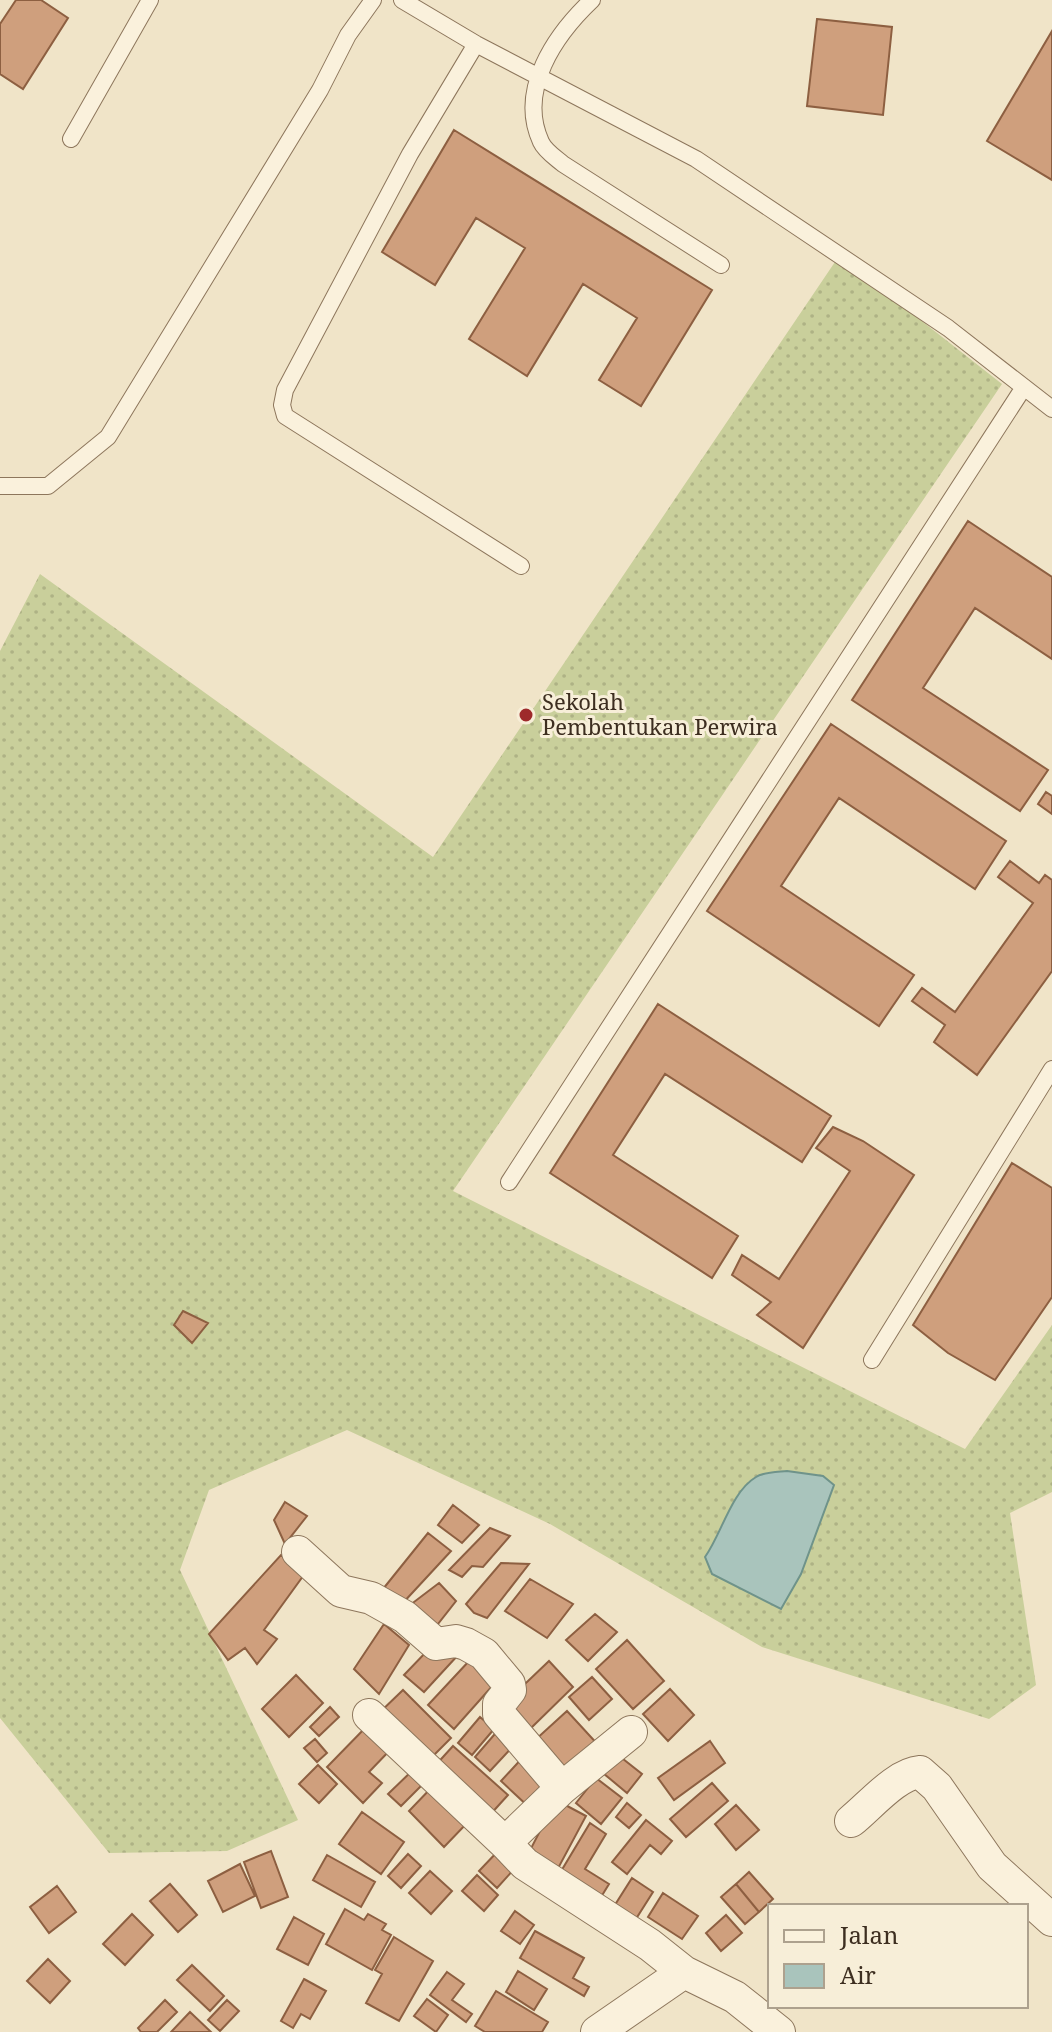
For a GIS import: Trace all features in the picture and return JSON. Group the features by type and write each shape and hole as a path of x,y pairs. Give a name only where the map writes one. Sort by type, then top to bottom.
{"street":[{"path":"298,1552 341,1591 371,1598 405,1617 436,1644 456,1641 484,1654 509,1684 510,1690 499,1704 499,1714 562,1788"},
{"path":"369,1715 525,1864 650,1945 684,1972 735,1997 779,2032"},
{"path":"505,1843 562,1788 631,1732"},
{"path":"851,1821 897,1782 911,1773 920,1772 937,1787 992,1866 1052,1920"},
{"path":"597,2032 684,1972"}],"lane":[{"path":"71,139 150,0"},
{"path":"0,486 48,486 108,437 320,90 348,35 373,0"},
{"path":"402,0 476,44 696,159 948,328 1052,409"},
{"path":"592,0 572,19 536,76 535,116 542,145 563,164 721,265"},
{"path":"476,44 410,154 285,390 282,405 285,416 521,566"},
{"path":"509,1182 1024,387"},
{"path":"872,1360 1052,1069"}],"green space":[{"path":"839,256 1002,384 453,1191 965,1449 1052,1325 1052,1492 1010,1513 1036,1685 989,1719 762,1647 550,1524 347,1430 209,1490 180,1570 298,1820 227,1851 109,1853 0,1718 0,651 40,574 433,857"}],"water":[{"path":"787,1471 823,1476 834,1485 801,1574 781,1609 712,1574 705,1557 733,1503 747,1484 763,1474"}],"building":[{"path":"16,0 41,0 68,18 23,89 0,74 0,24"},
{"path":"817,19 892,27 883,115 807,106"},
{"path":"1052,31 1052,180 987,141"},
{"path":"454,130 712,290 641,406 599,380 637,318 583,284 527,376 469,339 525,248 476,218 435,285 382,252"},
{"path":"968,521 1052,577 1052,659 975,608 923,688 1048,770 1020,811 852,700"},
{"path":"831,724 1006,841 975,889 839,798 781,886 914,975 879,1026 707,911"},
{"path":"1046,792 1052,796 1052,814 1038,804"},
{"path":"1010,861 1039,883 1045,875 1052,880 1052,971 977,1075 934,1042 945,1025 912,1001 922,988 955,1012 1033,903 998,877"},
{"path":"658,1004 831,1116 802,1162 665,1074 613,1155 738,1236 712,1278 550,1173"},
{"path":"833,1127 863,1141 914,1175 803,1348 757,1315 771,1302 732,1275 742,1255 779,1279 850,1171 816,1148"},
{"path":"1012,1163 1052,1188 1052,1297 995,1380 948,1353 913,1325"},
{"path":"183,1311 208,1323 192,1343 174,1325"},
{"path":"285,1502 307,1516 285,1544 274,1520"},
{"path":"453,1505 479,1525 462,1543 438,1525"},
{"path":"490,1528 510,1536 483,1567 472,1566 462,1577 449,1570"},
{"path":"428,1533 451,1551 401,1605 383,1589"},
{"path":"281,1555 306,1572 264,1630 277,1639 257,1664 245,1648 228,1660 209,1634"},
{"path":"501,1563 529,1564 487,1618 474,1613 466,1604"},
{"path":"530,1579 573,1604 547,1638 505,1611"},
{"path":"439,1583 456,1601 434,1629 410,1605"},
{"path":"595,1614 617,1632 588,1661 566,1640"},
{"path":"384,1624 409,1645 379,1694 354,1669"},
{"path":"627,1640 664,1681 633,1709 596,1669"},
{"path":"427,1651 459,1654 424,1692 404,1675"},
{"path":"470,1660 495,1683 454,1729 428,1705"},
{"path":"549,1661 573,1687 529,1730 504,1704"},
{"path":"296,1675 323,1703 289,1737 262,1709"},
{"path":"592,1677 612,1699 589,1720 569,1697"},
{"path":"670,1689 694,1715 668,1741 643,1714"},
{"path":"403,1690 451,1738 425,1764 377,1715"},
{"path":"330,1707 339,1717 319,1736 310,1727"},
{"path":"567,1711 601,1748 568,1779 534,1741"},
{"path":"480,1717 494,1729 472,1755 458,1743"},
{"path":"369,1724 393,1747 369,1772 382,1783 363,1803 327,1767"},
{"path":"500,1728 516,1743 490,1771 475,1757"},
{"path":"315,1739 327,1753 317,1762 304,1748"},
{"path":"710,1741 725,1763 674,1800 658,1778"},
{"path":"453,1746 508,1795 488,1817 433,1768"},
{"path":"525,1755 555,1783 531,1809 501,1781"},
{"path":"618,1755 642,1774 627,1793 603,1773"},
{"path":"318,1765 337,1784 319,1803 299,1784"},
{"path":"415,1768 427,1780 401,1806 388,1794"},
{"path":"596,1778 622,1798 601,1824 576,1803"},
{"path":"712,1783 728,1801 686,1837 670,1819"},
{"path":"434,1785 469,1821 444,1847 409,1811"},
{"path":"556,1800 586,1816 555,1874 526,1858"},
{"path":"627,1803 641,1815 629,1828 616,1817"},
{"path":"736,1805 759,1830 736,1850 715,1824"},
{"path":"362,1812 404,1842 381,1874 339,1844"},
{"path":"646,1820 672,1841 661,1854 650,1845 627,1874 612,1862"},
{"path":"590,1823 606,1834 585,1869 609,1884 598,1902 557,1878"},
{"path":"499,1850 516,1867 497,1888 479,1871"},
{"path":"271,1851 288,1897 261,1908 244,1862"},
{"path":"408,1854 421,1866 401,1888 388,1876"},
{"path":"327,1855 375,1882 361,1907 313,1880"},
{"path":"240,1864 255,1896 223,1912 208,1881"},
{"path":"430,1871 452,1891 431,1914 409,1893"},
{"path":"749,1872 773,1899 759,1912 736,1884"},
{"path":"477,1875 498,1895 484,1911 462,1891"},
{"path":"632,1878 653,1892 634,1922 613,1908"},
{"path":"170,1884 197,1915 178,1932 150,1901"},
{"path":"736,1884 759,1912 745,1924 721,1897"},
{"path":"57,1886 76,1912 49,1933 30,1907"},
{"path":"663,1893 698,1916 682,1939 648,1917"},
{"path":"345,1909 364,1920 368,1914 386,1924 382,1930 391,1935 372,1970 326,1944"},
{"path":"515,1911 534,1925 520,1944 501,1931"},
{"path":"132,1914 153,1935 125,1965 103,1944"},
{"path":"726,1915 742,1933 721,1951 706,1933"},
{"path":"294,1917 324,1934 308,1965 277,1949"},
{"path":"535,1931 584,1958 573,1978 589,1987 584,1996 520,1958"},
{"path":"394,1937 433,1961 399,2021 366,2003 382,1974 375,1970"},
{"path":"48,1959 70,1981 50,2003 27,1981"},
{"path":"192,1965 224,1996 210,2011 177,1980"},
{"path":"518,1971 547,1989 534,2010 506,1992"},
{"path":"447,1972 464,1984 452,2000 472,2014 466,2022 430,1995"},
{"path":"304,1979 326,1991 310,2019 301,2014 293,2028 281,2021"},
{"path":"496,1991 548,2022 542,2032 485,2032 475,2026"},
{"path":"427,1999 448,2015 436,2032 414,2016"},
{"path":"165,2000 177,2012 157,2032 141,2032 138,2028"},
{"path":"227,2000 239,2011 220,2031 208,2020"},
{"path":"190,2012 211,2032 171,2032"}],"place":[{"name":"Sekolah Pembentukan Perwira","path":"526,715"}]}
